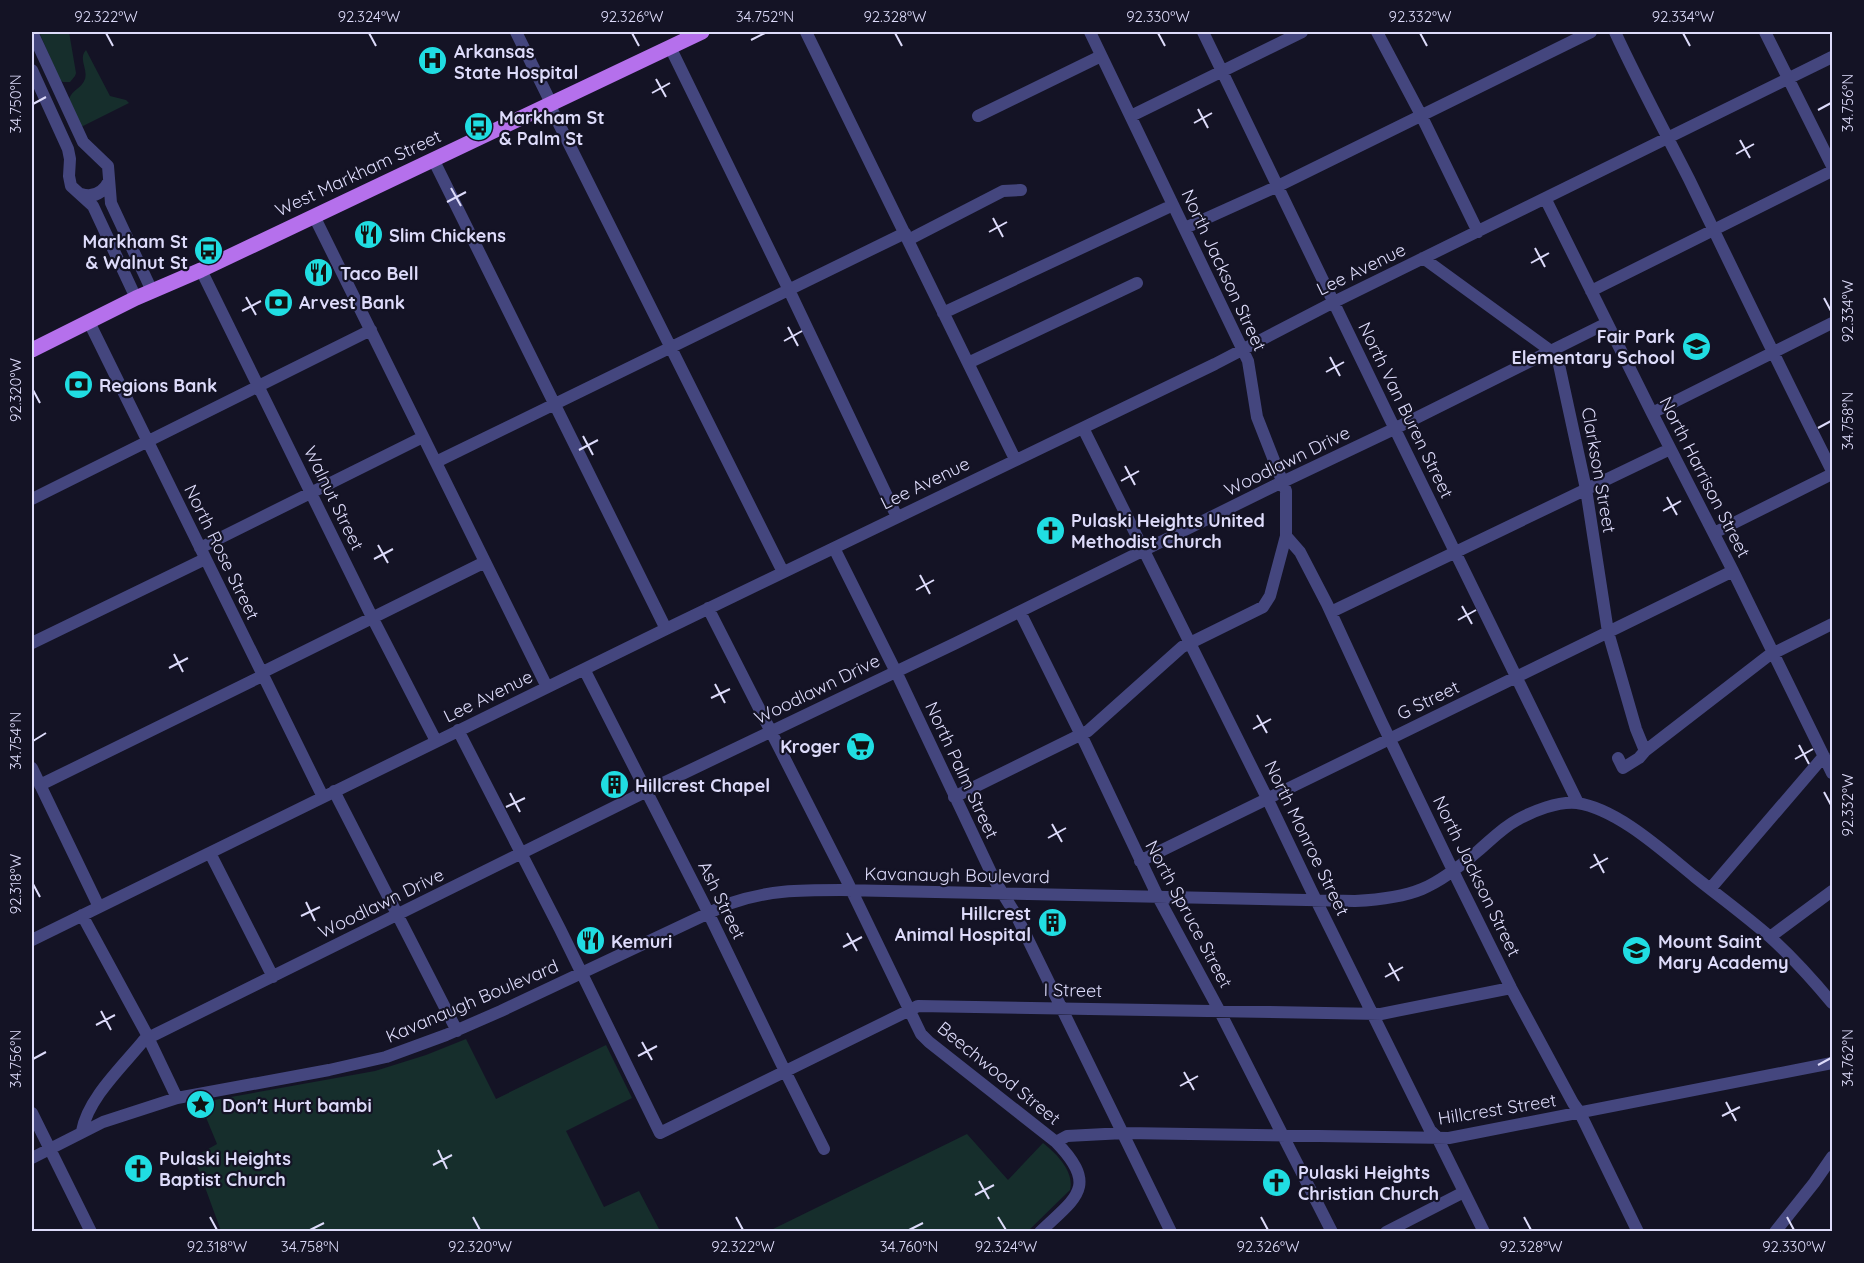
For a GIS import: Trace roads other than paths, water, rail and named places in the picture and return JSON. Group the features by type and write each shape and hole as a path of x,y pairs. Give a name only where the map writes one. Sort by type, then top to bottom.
{"main road":[{"name":"West Markham Street","path":"32,350 136,298 201,270 702,32"}],"street":[{"path":"32,32 83,142 108,166 111,203 152,291"},
{"path":"516,32 783,572"},
{"path":"806,32 1015,459"},
{"name":"North Jackson Street","path":"954,797 1081,735 1100,721 1173,653 1266,604 1286,536 1286,491 1257,417 1248,361 1243,348 1090,32"},
{"name":"North Van Buren Street","path":"1203,32 1394,429 1578,803"},
{"path":"1131,116 1302,32"},
{"path":"1377,32 1421,115 1478,232"},
{"path":"1185,228 1278,186 1591,32"},
{"path":"1615,32 1833,472 1714,533"},
{"path":"1765,32 1833,166"},
{"path":"670,47 897,517"},
{"path":"978,116 1101,56"},
{"name":"Lee Avenue","path":"32,940 458,730 1215,364 1423,258 1833,57"},
{"path":"32,70 68,149 71,186 93,206 136,298"},
{"path":"70,168 80,157 95,155"},
{"path":"434,159 666,629"},
{"path":"1591,291 1833,171"},
{"path":"81,194 93,196 100,193 109,181"},
{"path":"436,462 789,290 1003,191 1021,189"},
{"name":"North Harrison Street","path":"1545,198 1833,773"},
{"path":"943,312 1173,206"},
{"path":"314,216 547,687"},
{"name":"Clarkson Street","path":"1423,258 1551,351 1558,360 1586,489 1608,632 1636,729 1645,751"},
{"name":"Walnut Street","path":"201,270 372,617 436,741"},
{"path":"968,363 1137,283"},
{"name":"North Rose Street","path":"89,322 262,675 328,794 399,914 457,1031"},
{"name":"Woodlawn Drive","path":"82,1131 84,1119 99,1095 144,1040 1607,323"},
{"path":"1652,413 1833,323"},
{"path":"32,499 371,330"},
{"name":"North Monroe Street","path":"1083,428 1268,798 1372,1014 1484,1232"},
{"path":"32,643 202,554 311,493 423,437"},
{"path":"1331,612 1670,449"},
{"name":"North Jackson Street","path":"1286,536 1300,552 1331,612 1453,872 1511,988 1580,1113 1638,1232"},
{"name":"North Palm Street","path":"834,548 995,881 1004,894 1062,1008 1171,1232"},
{"path":"40,785 485,562"},
{"name":"G Street","path":"1140,861 1733,571"},
{"name":"Beechwood Street","path":"708,609 851,890 915,1025 929,1042 1065,1150 1078,1173 1079,1191 1072,1202 1040,1232"},
{"name":"North Spruce Street","path":"1020,612 1158,897 1219,1010 1332,1232"},
{"path":"1618,758 1623,768 1639,758 1715,695 1773,654 1833,624"},
{"name":"Ash Street","path":"584,669 824,1149"},
{"path":"458,730 582,973"},
{"path":"1710,889 1824,756"},
{"path":"32,768 99,907"},
{"name":"Kavanaugh Boulevard","path":"32,1158 82,1131 123,1114 177,1098 371,1061 457,1031 708,913 746,898 773,892 851,890 1355,901 1400,897 1429,887 1453,872 1518,819 1557,804 1578,803 1625,822 1770,938 1833,1003"},
{"path":"210,853 273,977"},
{"path":"1770,938 1833,891"},
{"path":"82,915 148,1038 177,1098"},
{"name":"I Street","path":"582,973 660,1133 918,1006 1380,1014 1511,988"},
{"name":"Hillcrest Street","path":"1056,1142 1067,1136 1124,1133 1449,1138 1833,1063"},
{"path":"32,1113 91,1232"},
{"path":"1775,1232 1833,1157"},
{"path":"1386,1232 1464,1192"}],"place":[{"name":"Arkansas State Hospital","path":"433,61"},
{"name":"Markham St & Palm St","path":"478,127"},
{"name":"Slim Chickens","path":"368,235"},
{"name":"Markham St & Walnut St","path":"209,251"},
{"name":"Taco Bell","path":"319,273"},
{"name":"Arvest Bank","path":"278,302"},
{"name":"Fair Park Elementary School","path":"1696,346"},
{"name":"Regions Bank","path":"78,385"},
{"name":"Pulaski Heights United Methodist Church","path":"1050,530"},
{"name":"Kroger","path":"861,746"},
{"name":"Hillcrest Chapel","path":"614,785"},
{"name":"Hillcrest Animal Hospital","path":"1052,923"},
{"name":"Kemuri","path":"590,941"},
{"name":"Mount Saint Mary Academy","path":"1637,951"},
{"name":"Don't Hurt bambi","path":"201,1105"},
{"name":"Pulaski Heights Baptist Church","path":"138,1168"},
{"name":"Pulaski Heights Christian Church","path":"1277,1182"}]}
